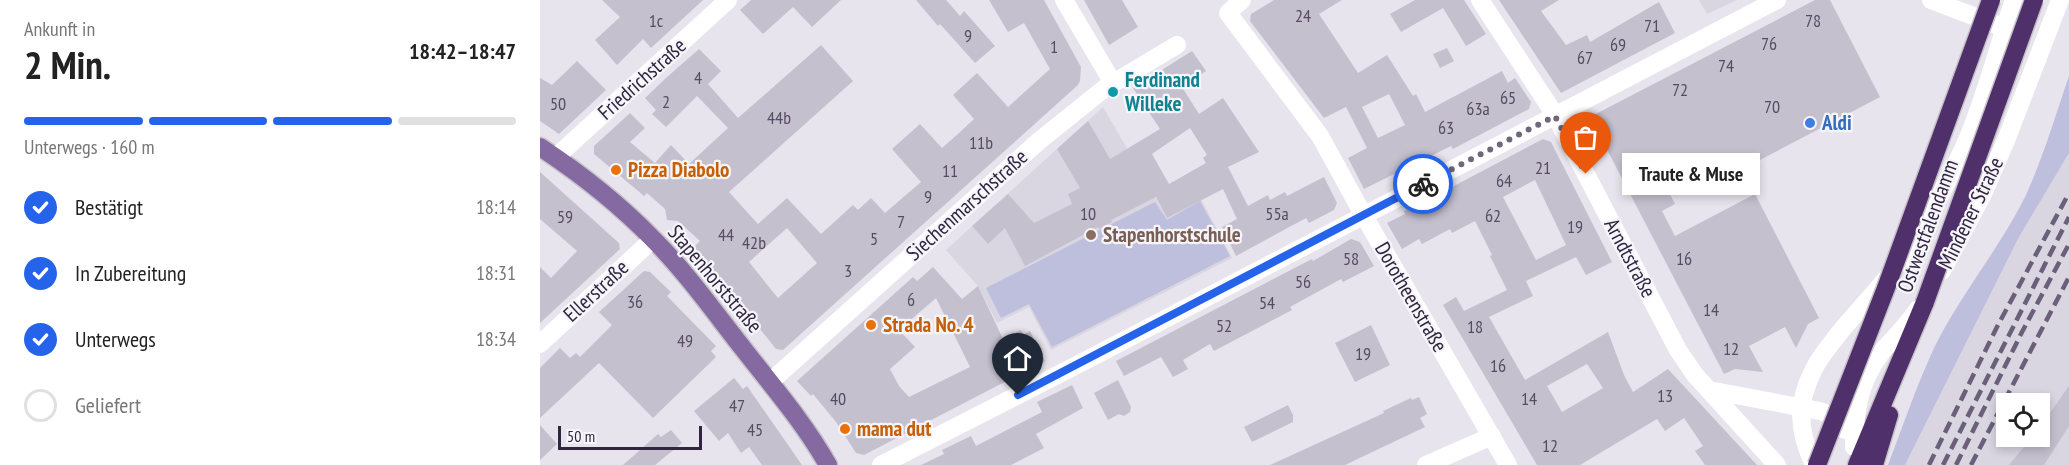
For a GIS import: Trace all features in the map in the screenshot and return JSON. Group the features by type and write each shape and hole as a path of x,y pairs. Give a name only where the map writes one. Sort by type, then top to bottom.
{"highway":[{"name":"Ostwestfalendamm","path":"1816,465 1886,288 1991,0"},
{"name":"Ostwestfalendamm","path":"1857,465 1925,302 2034,0"},
{"path":"1874,465 1925,302"}],"main road":[{"name":"Stapenhorststraße","path":"540,147 611,200 653,239 703,296 770,382 800,421 828,465"}],"street":[{"name":"Friedrichstraße","path":"556,157 728,0"},
{"path":"1064,0 1109,86"},
{"name":"Dorotheenstraße","path":"1242,0 1228,13 1320,136 1508,465"},
{"name":"Arndtstraße","path":"1480,0 1555,116 1678,350 1695,375 1777,465"},
{"path":"881,465 1776,0"},
{"path":"1931,0 2044,41"},
{"name":"Mindener Straße","path":"1800,407 1818,362 1896,267 1939,195 1964,147 2014,0"},
{"name":"Mindener Straße","path":"1854,447 1855,411 1866,375 1882,352 1909,324 1941,274 1983,194 2060,0"},
{"name":"Siechenmarschstraße","path":"770,382 1039,141 1109,86 1177,45"},
{"name":"Ellerstraße","path":"540,344 653,239"},
{"path":"1709,390 1800,407 1833,416 1841,422 1854,447 1857,465"},
{"path":"1800,407 1801,428 1807,449 1816,465"},
{"path":"1426,465 1492,436"}],"shaded area":[{"path":"1699,0 1737,0 1707,14"},
{"path":"2069,76 2069,153 2019,237 1905,465 1888,465 1935,346 2025,197"},
{"name":"Stapenhorstschule","path":"1103,107 1167,217 1201,199 1232,258 1051,350 1029,307 997,323 978,286 946,250"},
{"path":"2069,153 2069,465 1905,465 2019,237"},
{"path":"1200,201 1230,256 1052,347 1029,304 1001,318 986,288 1155,202 1167,220"}],"building":[{"path":"602,0 703,0 651,48 643,39 617,65 595,40 620,17"},
{"path":"751,0 841,0 812,27 793,7 763,34 740,10"},
{"path":"916,0 946,0 960,16 964,11 995,46 975,63"},
{"path":"989,0 1044,0 1081,67 1078,85 783,350 776,349 694,247 700,241 678,221 667,220 665,209 647,193 644,196 594,154 594,146 630,113 645,128 630,142 655,163 671,145 689,164 728,128 697,96 666,127 652,114 656,110 645,98 666,78 699,49 721,71 708,84 738,118 821,45 853,81 729,192 758,224 787,198 821,234 853,205 858,210 871,198 885,213 921,182 892,149 920,124 942,148 959,133 974,119 953,95 977,73 1008,107 1050,69 1024,23 1008,32","holes":["787,228 817,263 778,298 749,262"]},
{"path":"1084,0 1122,0 1138,27 1109,45"},
{"path":"1274,0 1342,0 1319,14 1358,73 1387,55 1413,96 1416,94 1425,112 1502,71 1508,83 1515,78 1531,102 1529,109 1453,149 1451,146 1364,189 1348,158 1367,148 1346,107 1324,118 1250,21 1251,14","holes":["1389,94 1405,125 1378,138 1362,107"]},
{"path":"1415,0 1464,0 1486,34 1466,46 1443,8 1401,32 1390,14"},
{"path":"1499,0 1559,0 1541,11 1566,45 1587,35 1590,42 1659,2 1675,33 1561,93"},
{"path":"1815,0 1830,0 1880,97 1703,190 1684,154 1657,170 1675,204 1662,211 1675,236 1755,194 1819,318 1808,324 1796,348 1785,327 1749,346 1763,372 1735,369 1724,374 1590,117"},
{"path":"1447,48 1454,61 1440,68 1433,54"},
{"path":"1192,51 1206,71 1182,87 1199,114 1223,98 1259,152 1228,167 1248,206 1268,195 1270,200 1285,192 1287,196 1324,177 1337,203 1334,210 1309,223 1306,218 1236,256 1222,227 1237,219 1223,189 1167,218 1156,197 1025,266 1005,228 988,244 972,226 1008,194 1034,223 1072,204 1068,194 1080,188 1057,149 1088,121 1110,159 1160,129 1133,88","holes":["1190,128 1207,155 1203,158 1206,163 1169,184 1152,154"]},
{"path":"577,61 606,90 559,134 540,121 540,78 552,85"},
{"path":"1543,139 1551,142 1612,262 1586,275 1576,257 1526,281 1533,296 1489,317 1525,380 1608,332 1633,392 1668,369 1757,465 1705,465 1695,451 1703,446 1684,418 1665,431 1657,419 1580,465 1537,465 1443,305 1456,297 1464,311 1507,290 1475,221 1452,233 1450,229 1422,244 1419,239 1402,249 1387,223 1405,214 1404,211","holes":["1535,180 1566,245 1536,260 1503,197","1587,364 1603,388 1562,412 1547,386"]},
{"path":"540,172 619,243 620,249 540,323 540,267 551,278 577,251 540,219"},
{"path":"1351,239 1360,242 1374,266 1343,282 1341,279 1290,307 1292,310 1214,351 1210,344 1183,360 1188,369 1173,377 1161,357 1124,376 1116,361 1312,259 1313,261"},
{"path":"933,267 962,299 978,286 1003,339 1021,330 1023,335 1030,331 1045,361 864,455 856,453 836,422 813,394 811,396 797,381 913,277 917,281","holes":["936,298 970,367 909,397 899,386 890,369 915,347 899,330"]},
{"path":"644,271 650,272 671,292 667,296 716,346 711,351 716,357 653,418 599,363 540,418 540,368 560,348 570,358 576,353 580,357 612,325 599,312"},
{"path":"1371,325 1390,365 1355,382 1335,343"},
{"path":"734,378 743,389 747,386 802,465 762,465 749,447 741,453 728,433 719,441 694,411"},
{"path":"1118,380 1131,407 1130,412 1124,416 1119,414 1108,420 1094,393"},
{"path":"1072,385 1083,408 1036,434 1044,448 1011,465 921,465 944,454 942,450 971,436 976,446 1042,412 1037,402"},
{"path":"2069,386 2069,426 2044,465 2009,465 2024,447 2050,447 2050,413"},
{"path":"1419,397 1427,414 1420,418 1425,427 1345,465 1270,465 1384,413 1383,411 1411,398 1412,400"},
{"path":"1288,405 1293,415 1293,422 1252,442 1244,427"},
{"path":"540,425 557,444 540,460"},
{"path":"671,430 682,443 655,465 623,465 658,434 661,437"}],"railway":[{"path":"1929,465 1998,325 2069,193"},
{"path":"1943,465 2069,217"},
{"path":"1956,465 2069,244"},
{"path":"1971,465 2069,277"}],"way so far":[{"path":"1423,184 1555,116 1586,174"}],"place":[{"name":"Ferdinand Willeke","path":"1113,92"},
{"name":"Aldi","path":"1810,123"},
{"name":"Pizza Diabolo","path":"616,170"},
{"name":"Traute & Muse","path":"1586,174"},
{"name":"Stapenhorstschule","path":"1091,235"},
{"name":"Strada No. 4","path":"871,325"},
{"name":"mama dut","path":"845,429"}],"route":[{"path":"1018,395 1423,184"}]}
